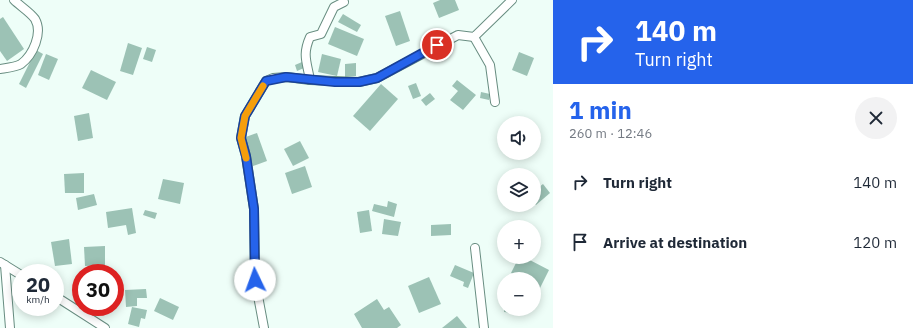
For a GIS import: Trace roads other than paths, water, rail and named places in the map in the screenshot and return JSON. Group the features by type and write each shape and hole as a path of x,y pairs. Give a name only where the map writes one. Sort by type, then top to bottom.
{"street":[{"path":"0,69 20,65 29,56 35,45 38,30 35,19 14,0"},
{"path":"474,37 512,0"},
{"path":"310,80 304,56 306,47 310,38 321,34 334,7 344,2"},
{"path":"264,328 255,280 254,209 246,156 241,138 245,116 266,81 286,77 310,80 359,82 377,78 458,35 474,37"},
{"path":"474,37 490,65 495,102"},
{"path":"475,248 484,328"},
{"path":"3,263 12,269"},
{"path":"3,263 10,328"},
{"path":"64,302 105,328"}]}
